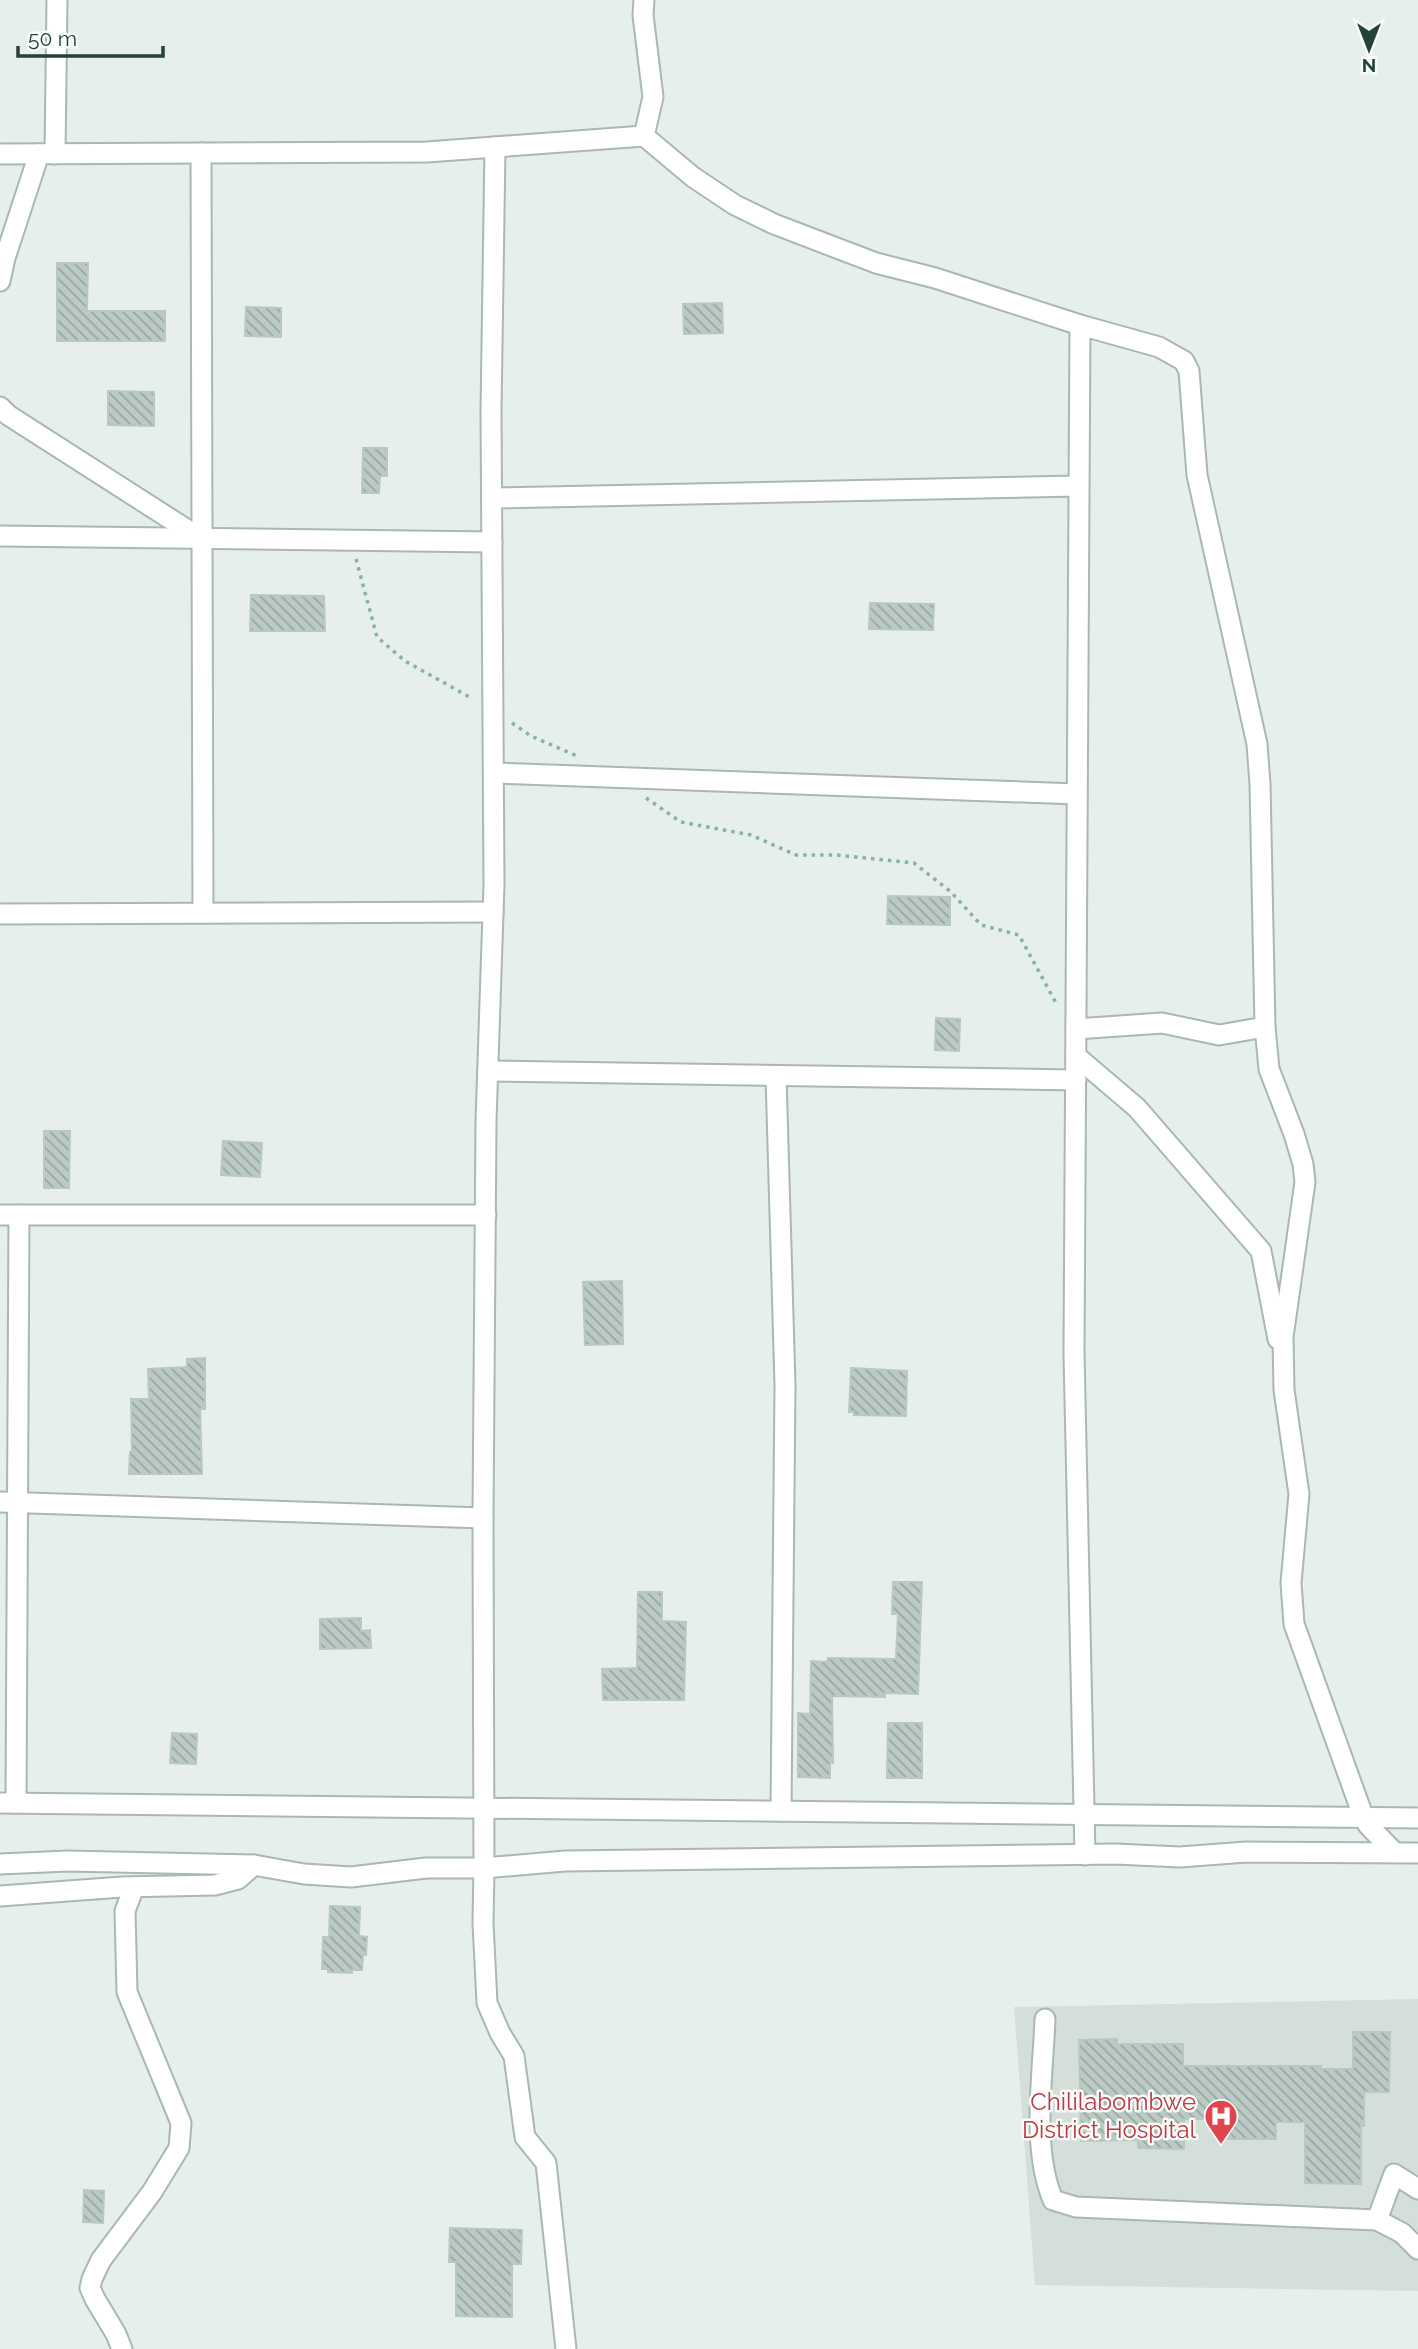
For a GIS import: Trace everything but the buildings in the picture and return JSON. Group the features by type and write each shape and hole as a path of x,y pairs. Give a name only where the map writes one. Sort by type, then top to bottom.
{"street":[{"path":"0,281 5,258 47,153 57,0"},
{"path":"643,136 653,97 643,15 644,0"},
{"path":"0,153 427,152 643,136 693,177 735,205 774,223 876,263 935,278 1080,325 1159,347 1184,361 1189,371 1198,484 1257,744 1264,896 1265,1027 1269,1069 1294,1134 1305,1182 1283,1337 1284,1390 1299,1494 1291,1583 1294,1624 1367,1825 1394,1852"},
{"path":"495,147 492,498 494,773 483,1518 483,1923 487,2003 500,2034 514,2056 525,2137 546,2163 566,2349"},
{"path":"201,153 203,913"},
{"path":"1080,325 1074,1353 1085,1855"},
{"path":"0,407 8,415 200,538"},
{"path":"492,498 1078,486"},
{"path":"0,536 492,542"},
{"path":"494,773 1077,794"},
{"path":"0,914 493,912"},
{"path":"1076,1029 1162,1023 1219,1034 1265,1027"},
{"path":"1076,1056 1137,1108 1261,1251 1283,1370"},
{"path":"488,1071 1076,1080"},
{"path":"776,1076 785,1385 781,1811"},
{"path":"486,1215 9,1215 8,1803 1418,1818"},
{"path":"9,1502 483,1518"},
{"path":"0,1864 68,1861 254,1865 304,1874 351,1877 426,1868 484,1868 565,1861 1085,1855 1180,1857 1246,1852 1418,1853"},
{"path":"0,1896 134,1887 215,1885 239,1879 254,1865"},
{"path":"122,2349 90,2288 92,2279 101,2260 152,2192 179,2148 181,2123 127,1992 125,1911 134,1887"},
{"path":"1045,2019 1040,2134 1047,2187 1053,2200 1076,2207 1377,2220 1402,2233 1418,2249"},
{"path":"1377,2220 1394,2174 1418,2189"}],"path":[{"path":"350,540 377,636 405,661 493,710 531,736 586,759"},
{"path":"615,777 681,822 751,835 796,855 836,855 914,863 951,892 981,925 1019,935 1060,1010"}],"shaded area":[{"name":"Chililabombwe District Hospital","path":"1418,1999 1418,2291 1035,2285 1014,2007"}],"place":[{"name":"Chililabombwe District Hospital","path":"1221,2146"}]}
